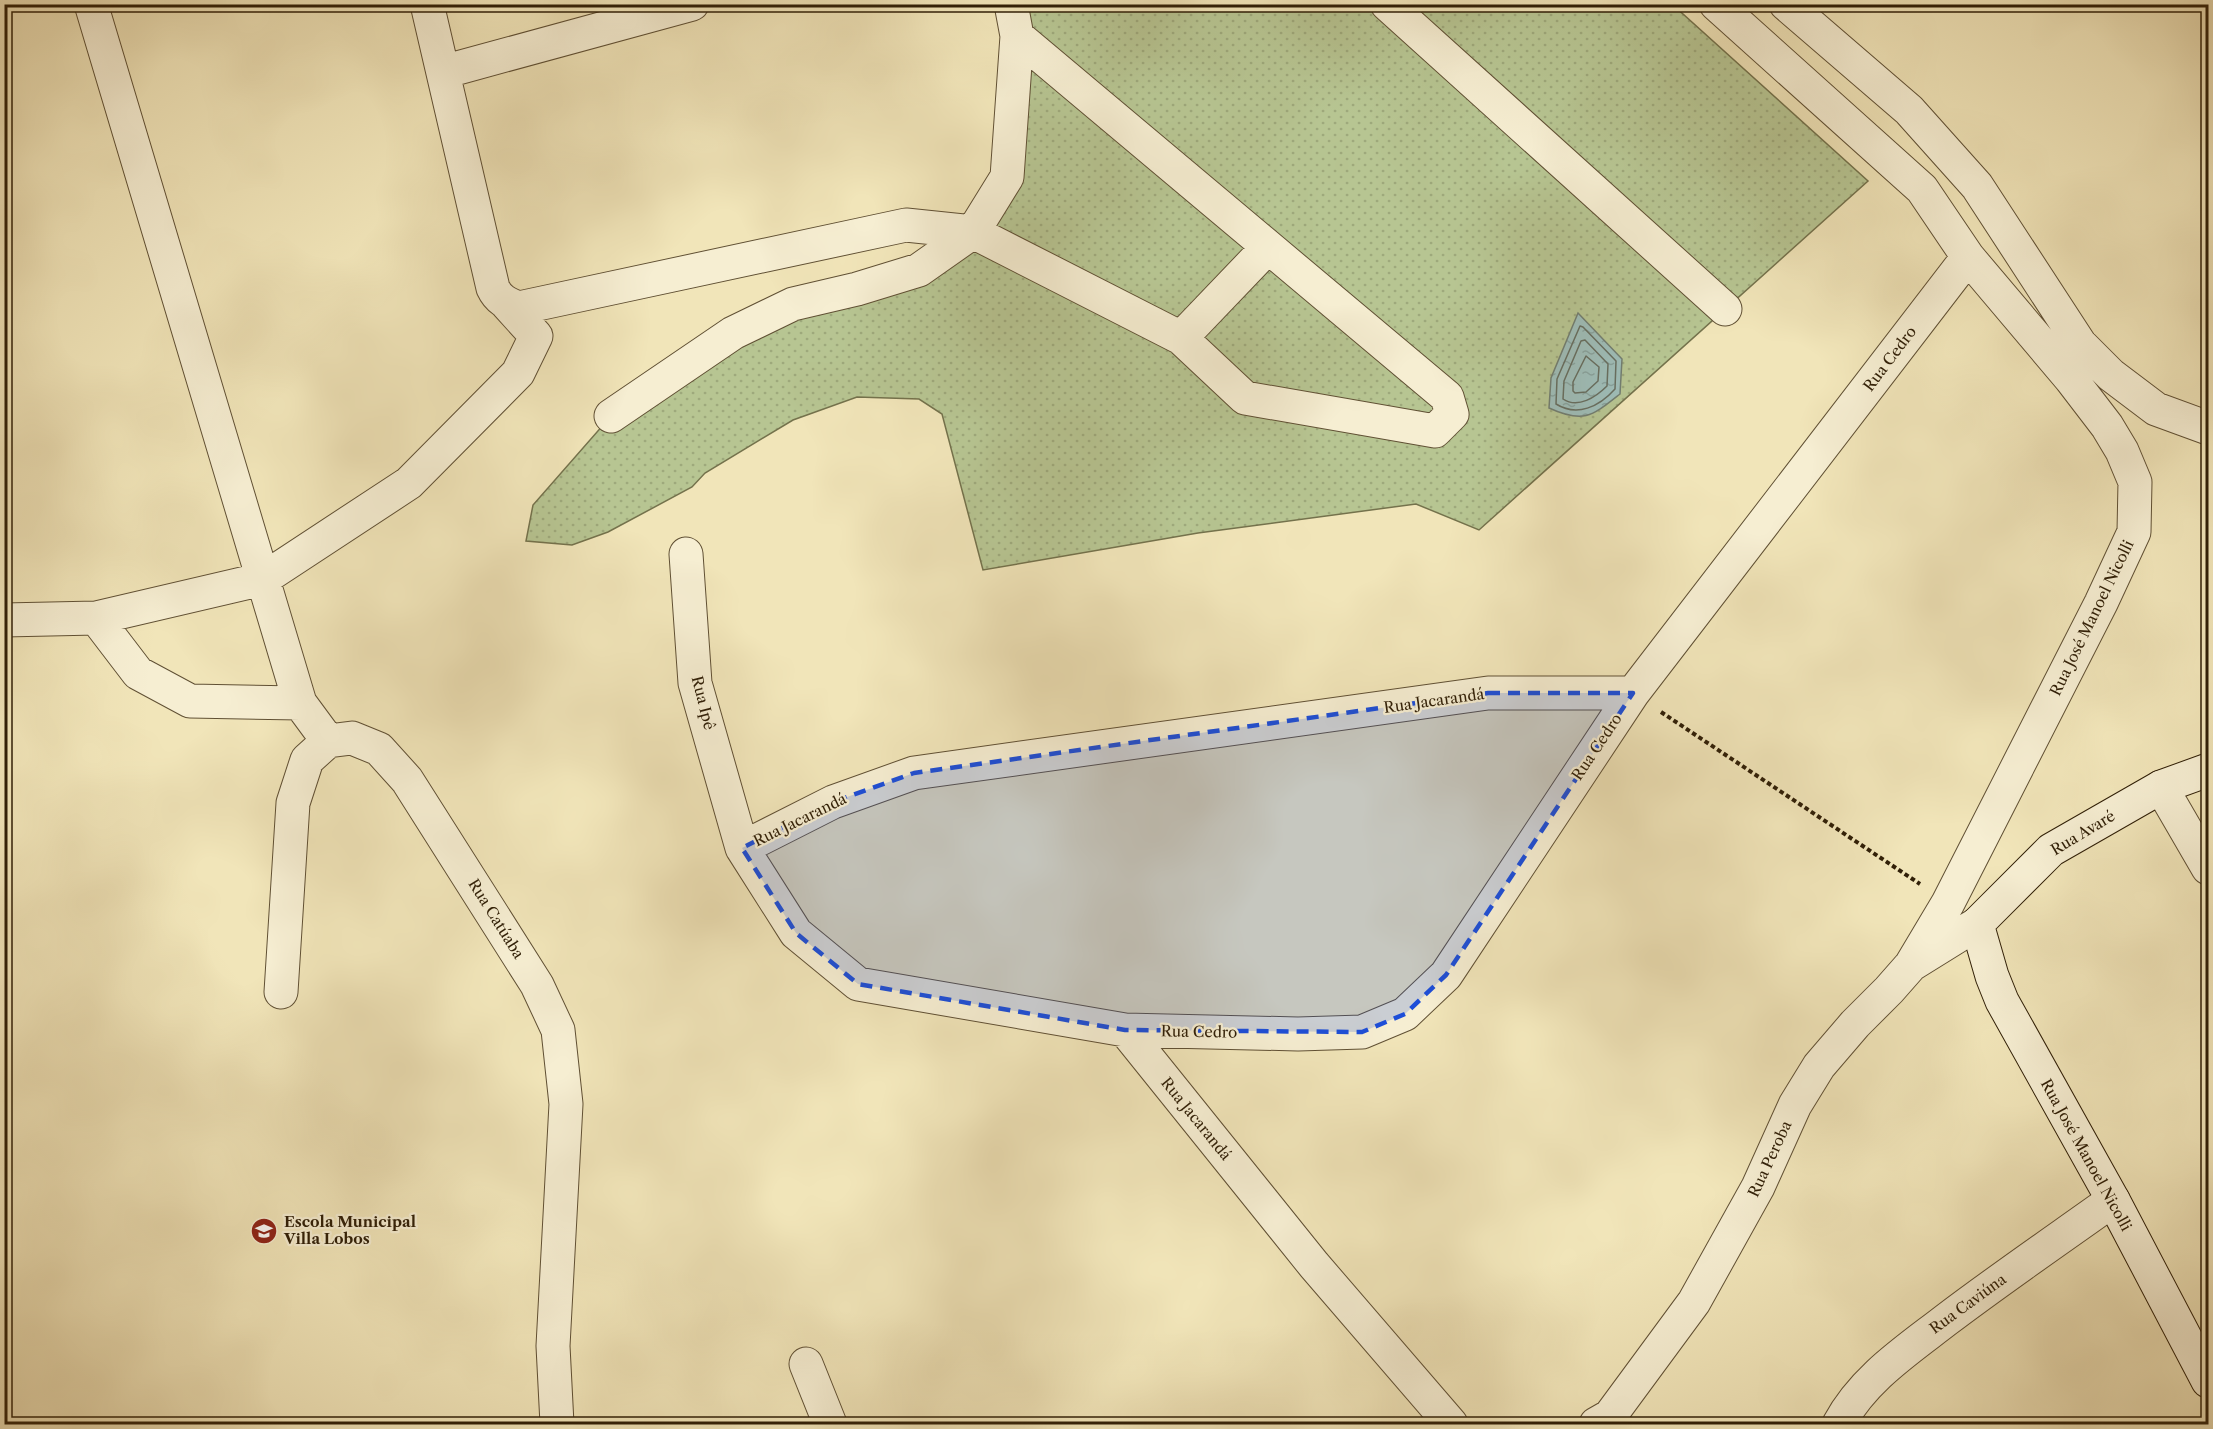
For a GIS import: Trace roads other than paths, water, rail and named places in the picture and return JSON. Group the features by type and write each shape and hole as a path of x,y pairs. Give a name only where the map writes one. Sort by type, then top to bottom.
{"street":[{"path":"91,4 300,703 328,741 307,760 293,803 281,992"},
{"path":"4,620 96,618 263,579 409,483 519,373 536,336 493,288 427,4"},
{"path":"443,72 692,4"},
{"path":"611,416 733,333 792,304 857,289 920,270 973,232 1007,177 1017,36 1011,4"},
{"path":"1387,4 1725,309"},
{"name":"Rua José Manoel Nicolli","path":"1716,4 1922,189 1968,257 2071,379 2107,426 2122,452 2134,482 2134,532 2101,603 1948,903 1911,964"},
{"path":"1786,4 1910,110 1977,186 2080,344 2111,375 2156,408 2208,428"},
{"path":"507,304 519,308 906,225 973,232 1181,338 1245,398 1435,431 1452,414 1447,397 1017,36"},
{"path":"1181,338 1268,247"},
{"name":"Rua Cedro","path":"1125,1030 1298,1034 1362,1032 1405,1014 1446,975 1633,693 1968,257"},
{"name":"Rua Ipê","path":"686,554 695,683 742,848"},
{"path":"96,618 138,673 190,701 300,703"},
{"name":"Rua Jacarandá","path":"1451,1425 1314,1265 1125,1030 858,984 796,933 742,848 833,802 914,773 1488,693 1633,693"},
{"name":"Rua Catúaba","path":"328,741 352,738 379,749 407,780 537,985 558,1030 566,1104 553,1346 557,1425"},
{"name":"Rua Avaré","path":"1977,924 2051,850 2161,787 2208,770"},
{"path":"2161,787 2208,868"},
{"name":"Rua José Manoel Nicolli","path":"1977,924 2002,1001 2113,1200 2208,1381"},
{"name":"Rua Peroba","path":"1596,1425 1610,1416 1694,1302 1758,1187 1795,1105 1819,1066 1911,964 1977,924"},
{"name":"Rua Caviúna","path":"1839,1425 1865,1385 1888,1364 1967,1304 2113,1200"},
{"path":"806,1364 830,1425"}],"water":[{"path":"1578,313 1622,359 1620,394 1594,412 1571,416 1549,408 1551,378"}],"place":[{"name":"Escola Municipal Villa Lobos","path":"264,1231"}]}
